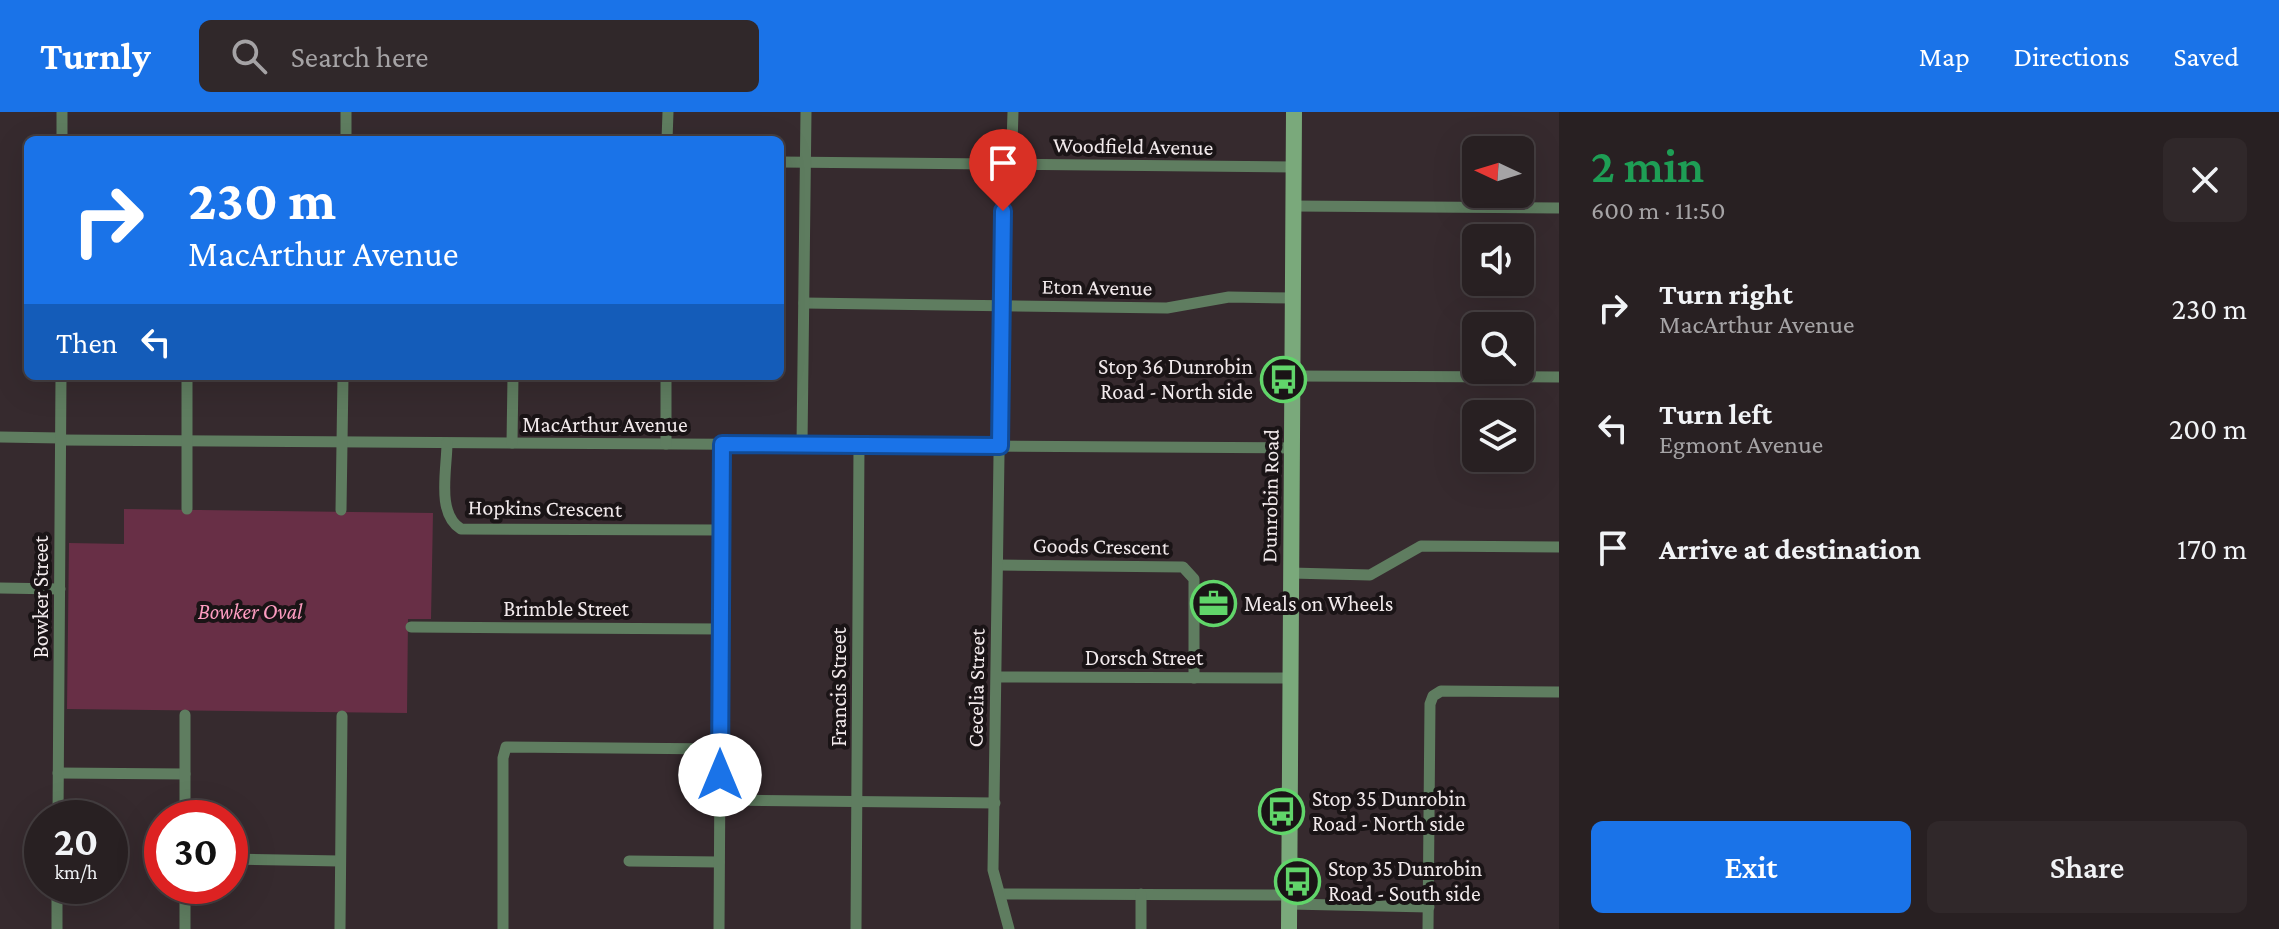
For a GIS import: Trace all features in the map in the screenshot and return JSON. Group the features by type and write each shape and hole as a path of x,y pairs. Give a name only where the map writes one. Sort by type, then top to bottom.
{"street":[{"path":"62,112 62,136"},
{"path":"346,112 346,136"},
{"path":"667,136 668,112"},
{"path":"802,445 806,112"},
{"name":"Cecelia Street","path":"1009,929 993,870 1003,179 1012,144 1013,112"},
{"name":"Dunrobin Road","path":"1289,929 1294,112"},
{"name":"Woodfield Avenue","path":"784,162 1294,167"},
{"path":"1294,206 1559,208"},
{"name":"Eton Avenue","path":"804,303 1167,308 1229,297 1293,298"},
{"path":"1293,376 1559,377"},
{"name":"Bowker Street","path":"58,800 61,380"},
{"path":"187,380 187,509"},
{"path":"341,510 343,380"},
{"path":"512,443 513,380"},
{"path":"666,380 666,444"},
{"name":"MacArthur Avenue","path":"0,437 187,441 1293,448"},
{"name":"Hopkins Crescent","path":"447,443 446,511 450,523 461,529 721,530"},
{"path":"719,929 722,444"},
{"name":"Francis Street","path":"856,929 859,446"},
{"path":"1291,573 1370,575 1421,546 1559,547"},
{"name":"Goods Crescent","path":"998,565 1183,567 1194,579 1194,678"},
{"path":"0,588 60,589"},
{"name":"Brimble Street","path":"411,627 721,629"},
{"name":"Dorsch Street","path":"997,677 1291,678"},
{"path":"1428,929 1430,704 1433,696 1441,691 1559,692"},
{"path":"185,715 185,800"},
{"path":"340,929 342,716"},
{"path":"503,929 503,758 506,747 720,749"},
{"path":"58,773 185,774"},
{"path":"719,800 995,803"},
{"path":"248,859 340,861"},
{"path":"629,861 719,862"},
{"path":"1000,894 1141,894 1429,907"},
{"path":"1141,894 1141,929"},
{"path":"57,904 57,929"},
{"path":"185,904 185,929"}],"green space":[{"name":"Bowker Oval","path":"124,509 433,513 431,619 408,619 407,713 67,709 69,543 124,544"}],"place":[{"name":"Stop 36 Dunrobin Road - North side","path":"1284,379"},
{"name":"Meals on Wheels","path":"1213,603"},
{"name":"Stop 35 Dunrobin Road - North side","path":"1281,811"},
{"name":"Stop 35 Dunrobin Road - South side","path":"1297,881"}],"route":[{"path":"720,775 722,444 1000,446 1003,211"}]}
